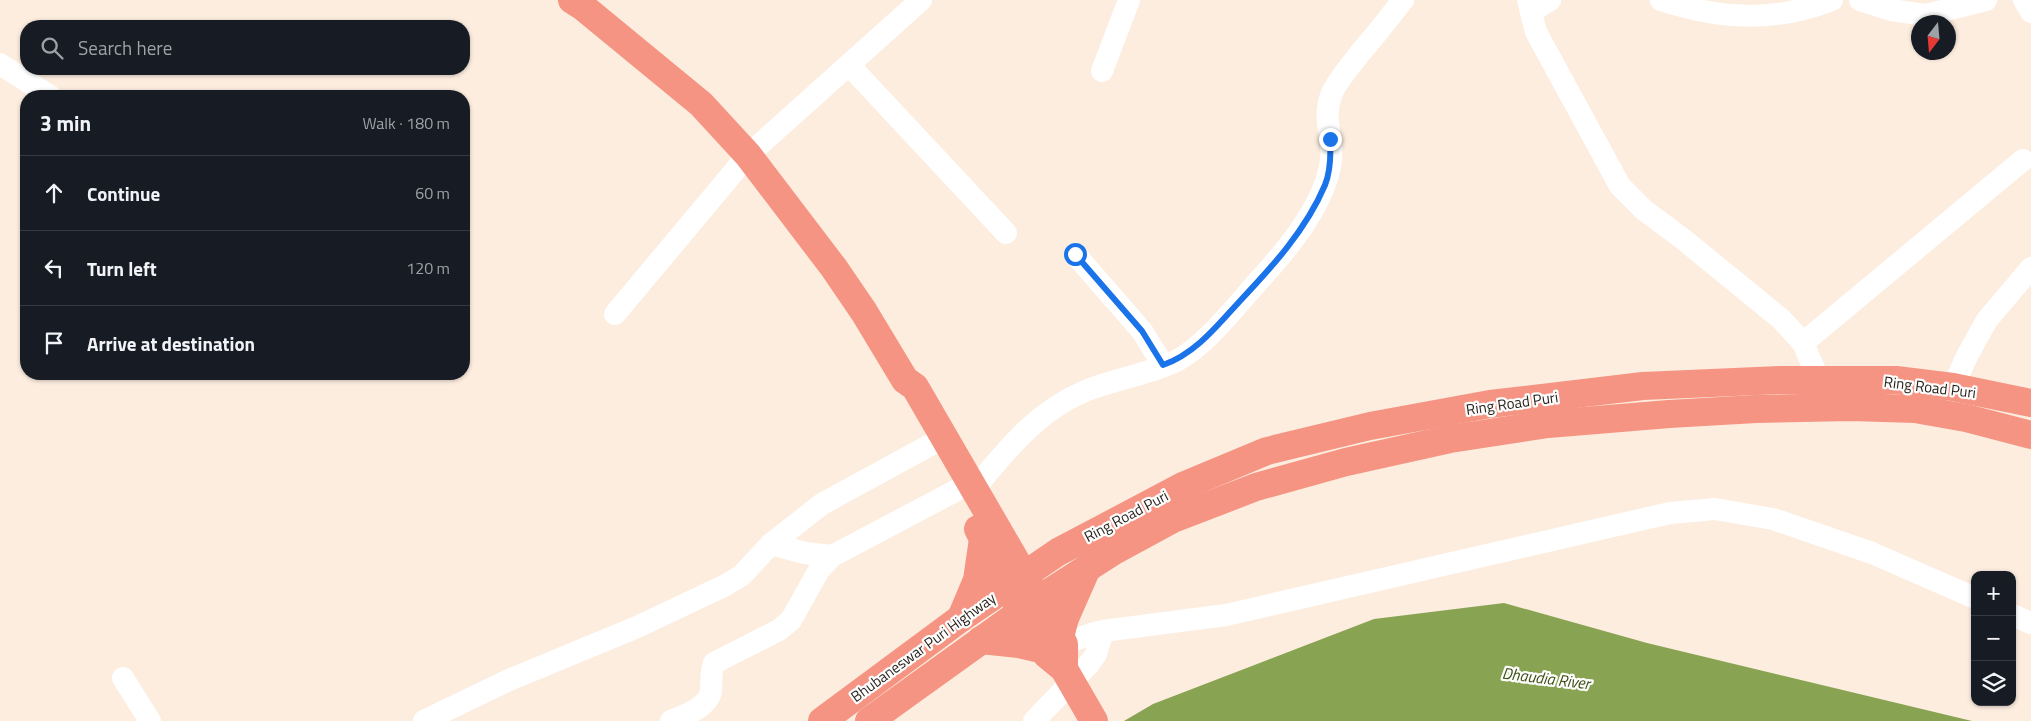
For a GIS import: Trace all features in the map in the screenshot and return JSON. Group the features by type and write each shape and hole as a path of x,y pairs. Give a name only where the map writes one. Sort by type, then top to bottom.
{"highway":[{"path":"581,2 701,104 748,155 834,268 906,380 915,387 966,490 1060,654 1094,721"},
{"path":"906,380 904,393 932,444 966,490"},
{"name":"Ring Road Puri","path":"1016,580 1058,552 1183,486 1267,451 1370,426 1490,404 1643,386 1819,380 1896,380 1953,387 2031,403"},
{"name":"Ring Road Puri","path":"1031,605 1086,568 1172,519 1256,488 1355,460 1450,439 1548,424 1689,412 1851,407 1915,409 1966,418 2031,435"},
{"path":"991,536 1028,547 1058,552"},
{"path":"961,618 977,580 991,536"},
{"path":"1060,654 1066,618 1086,568"},
{"name":"Bhubaneswar Puri Highway","path":"822,721 961,618 1016,580"},
{"name":"Bhubaneswar Puri Highway","path":"869,721 1031,605"},
{"path":"981,640 1019,644 1060,654"}],"street":[{"path":"615,314 748,155 921,0"},
{"path":"1102,71 1129,0"},
{"path":"671,721 702,705 709,698 711,692 710,673 714,663 779,630 791,620 819,570 832,556 966,490 1029,427 1050,411 1083,392 1176,361 1192,350 1210,333 1290,243 1308,216 1325,184 1331,160 1330,139 1326,121 1333,92 1344,74 1403,0"},
{"path":"1550,0 1530,6 1536,32 1620,186 1644,210 1683,239 1781,319 1803,343 1819,380"},
{"path":"1661,0 1708,13 1741,17 1786,12 1819,5 1832,0"},
{"path":"1860,0 1891,10 1926,16 1986,0"},
{"path":"2024,0 2031,12"},
{"path":"0,64 41,90"},
{"path":"849,65 1006,233"},
{"path":"1803,343 2023,160"},
{"path":"1075,254 1142,331 1163,365"},
{"path":"1953,387 1967,356 1988,320 2031,268"},
{"path":"424,721 509,680 637,627 726,585 742,575 771,544 822,504 932,444"},
{"path":"1060,654 1091,634 1102,631 1226,615 1670,513 1715,509 1774,519 1872,553 1971,596"},
{"path":"771,544 805,553 832,556"},
{"path":"2014,616 2031,624"},
{"path":"1034,721 1089,664 1096,654 1102,631"},
{"path":"123,678 150,721"}],"water":[{"name":"Dhaudia River","path":"1504,603 1647,643 1972,721 1124,721 1153,704 1374,619"}],"route":[{"path":"1075,254 1142,331 1163,365 1176,361 1192,350 1210,333 1290,243 1308,216 1325,184 1331,160 1330,139"}]}
